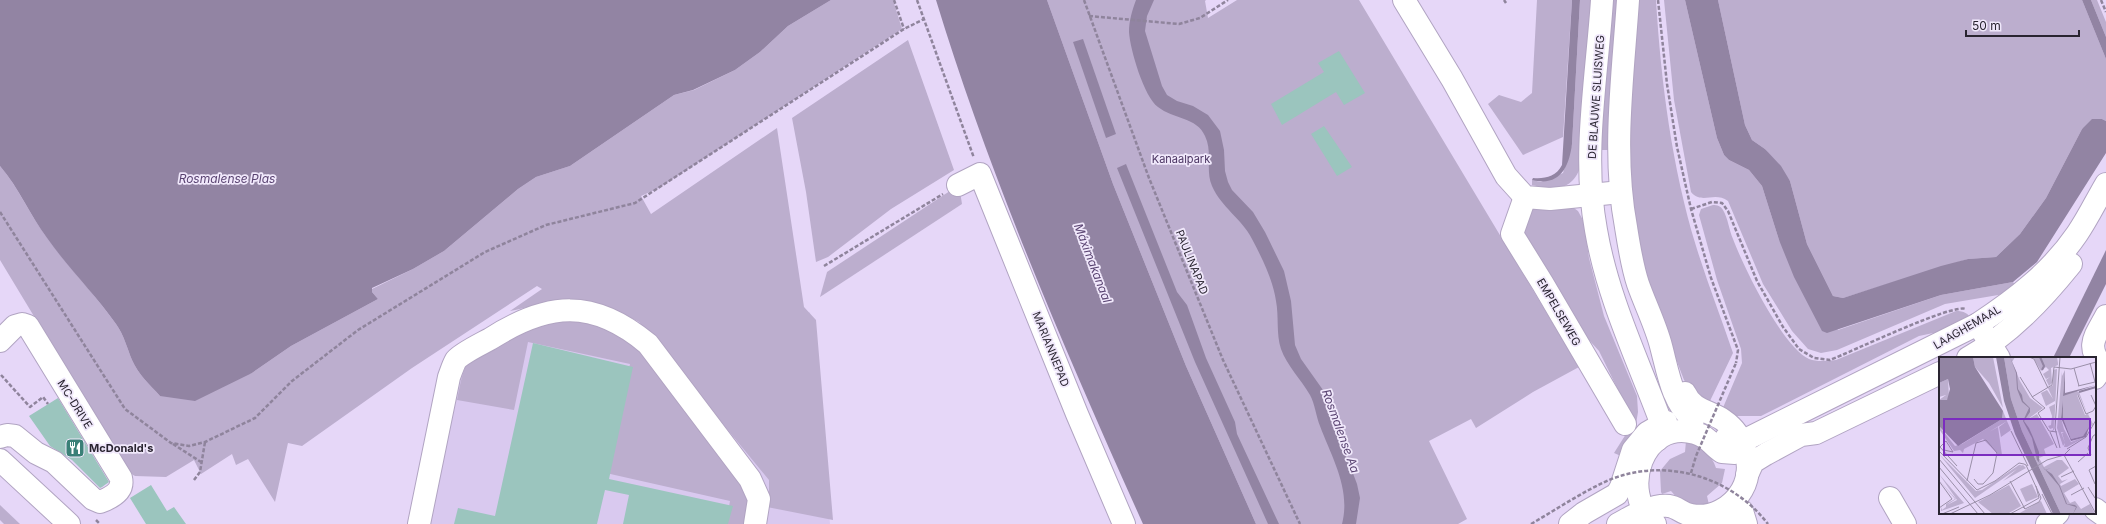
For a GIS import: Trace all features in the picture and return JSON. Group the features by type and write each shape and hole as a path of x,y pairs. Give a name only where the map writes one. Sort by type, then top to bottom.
{"main road":[{"path":"1404,0 1452,79 1506,176 1526,197 1550,199 1621,192"},
{"name":"DE BLAUWE SLUISWEG","path":"1602,0 1591,134 1592,196 1595,230 1611,294 1635,355 1632,371 1648,414 1661,430 1671,447 1657,460 1651,472 1650,488 1655,518"},
{"path":"1618,524 1655,518 1669,506 1690,515 1732,518 1752,498 1753,477 1748,462 1735,441 1693,412 1672,360 1661,346 1638,282 1626,227 1621,192 1619,133 1628,0"},
{"path":"958,186 980,174"},
{"name":"MARIANNEPAD","path":"980,174 1077,414 1124,524"},
{"name":"LAAGHEMAAL","path":"1735,441 1799,422 1808,409 1978,324 2010,302 2045,273 2077,234 2106,184"},
{"name":"EMPELSEWEG","path":"1526,197 1512,234 1544,284 1624,424"},
{"name":"LAAGHEMAAL","path":"1972,357 1995,352 2024,316 2055,284 2087,243 2106,211"},
{"path":"419,524 449,377 457,360 502,332 530,318 550,312 569,310 595,314 614,320 629,328 648,344 753,484 759,498 755,524"},
{"path":"2096,357 2093,351 2094,340 2106,316"},
{"name":"MC-DRIVE","path":"0,341 15,326 22,324 28,326 121,478 122,484 120,490 100,502 91,497 54,462 36,453 15,436 7,435 0,437"},
{"path":"1978,324 1995,352"},
{"path":"2096,358 2102,371"},
{"path":"1753,477 1769,463 1807,443 1816,433 1939,373"},
{"name":"LAAGHEMAAL","path":"1735,441 1747,428 1790,408 1808,409"},
{"path":"1655,518 1638,496 1621,488 1633,450 1661,430 1693,412"},
{"path":"1661,430 1686,431 1695,433 1709,439 1722,452 1735,441"},
{"path":"1732,518 1721,496 1733,474 1735,441"},
{"path":"0,460 69,524"},
{"path":"1570,524 1584,513 1627,491"},
{"path":"1578,524 1624,501 1627,491"},
{"path":"1890,498 1905,524"},
{"path":"2096,511 2106,517"}],"path":[{"path":"894,0 904,29"},
{"path":"917,0 980,174"},
{"name":"PAULINAPAD","path":"1084,0 1148,178 1223,360 1300,524"},
{"path":"1089,16 1179,24 1200,18 1228,0"},
{"path":"1658,0 1667,84 1677,147 1711,278 1738,350 1736,363 1696,456 1691,473"},
{"path":"2101,0 2106,12"},
{"path":"171,443 188,446 205,442 255,418 292,381 352,334 485,252 546,225 635,203 904,29 924,19"},
{"path":"824,266 958,186"},
{"path":"1692,209 1712,202 1722,203 1728,211 1756,281 1783,327 1799,349 1814,358 1830,360 1926,319 1954,309 1964,308 1971,311 1978,324"},
{"path":"0,212 125,409 171,443 201,462"},
{"path":"1,375 30,407 43,397 48,404"},
{"path":"194,480 200,472 205,442"},
{"path":"1531,524 1594,488 1619,477 1657,470 1691,473 1712,480 1732,490 1753,508 1768,524"}],"shaded area":[{"path":"810,312 830,524 429,524 464,361 513,332 713,380"}],"green space":[{"path":"831,0 893,0 902,29 659,188 641,196 651,214 777,128 804,307 816,320 833,520 767,507 769,497 769,480 639,322 612,309 572,301 549,302 510,311 542,289 537,286 412,368 302,446 288,443 275,502 248,459 236,465 232,454 201,474 194,460 166,477 135,476 128,472 0,260 0,166 45,235 119,328 132,360 138,370 144,379 160,396 252,373 291,346 378,299 372,292 372,289 413,269 444,251 518,189 536,177 570,166 674,95 694,90 735,70 760,52 788,26"},
{"name":"Kanaalpark","path":"1047,0 1206,0 1208,18 1237,0 1359,0 1579,367 1533,392 1476,428 1471,419 1429,441 1467,519 1458,524 1256,524 1186,366 1113,184"},
{"path":"1537,0 1572,0 1563,137 1523,155 1488,104 1499,95 1521,102 1532,93"},
{"path":"1580,0 1592,0 1581,166 1572,181 1567,185 1548,188 1532,185 1532,180 1541,182 1563,173 1572,144"},
{"path":"1609,0 1620,0 1610,150 1599,150"},
{"path":"1638,0 1656,0 1661,62 1669,124 1680,186 1696,246 1733,353 1709,403 1694,394 1684,380 1649,288 1639,246 1630,195 1629,140"},
{"path":"1664,0 1685,0 1717,138 1724,155 1729,160 1749,170 1762,186 1779,240 1838,330 1941,295 2013,282 2017,288 2010,293 1945,304 1837,350 1821,353 1808,349 1792,331 1763,284 1728,201 1718,197 1699,197 1695,196 1691,192 1674,100"},
{"path":"1718,0 2082,0 2106,59 2106,121 2102,119 2082,129 2046,198 2020,234 1996,257 1968,259 1843,298 1833,296 1807,244 1790,181 1765,149 1752,140 1745,125"},
{"path":"2091,0 2097,0 2106,22 2106,37"},
{"path":"908,40 954,170 891,209 828,257 816,262 806,192 792,118"},
{"path":"959,185 962,204 820,297 827,272"},
{"path":"1542,204 1571,206 1578,211 1584,222 1589,258 1604,316 1637,396 1638,412 1635,430 1621,456 1614,453 1626,434 1625,404 1599,351 1569,318 1523,239 1527,213"},
{"path":"1713,205 1720,207 1725,213 1745,268 1776,323 1799,352 1809,359 1819,361 1836,360 1956,311 1966,313 1972,320 1957,328 1919,336 1761,416 1733,416 1722,410 1742,363 1741,349 1717,280 1699,215 1701,209"},
{"path":"563,317 628,334 752,494 748,524 726,524 730,501 606,473 630,364 528,342 514,410 457,400 465,368 470,358 476,352 499,339"},
{"path":"1686,441 1696,445 1708,454 1716,468 1725,469 1722,483 1707,496 1709,505 1698,506 1688,504 1675,496 1671,491 1662,494 1661,492 1660,471 1670,459 1685,452"},
{"path":"0,505 20,524 4,524 0,520"}],"water":[{"name":"Rosmalense Plas","path":"0,0 831,0 788,26 760,52 735,70 693,90 674,95 570,166 536,177 518,189 444,251 413,269 372,288 372,292 378,299 291,346 252,373 195,401 160,396 144,379 132,360 119,328 55,249 13,183 0,166"},
{"name":"Máximakanaal","path":"936,0 1047,0 1113,184 1186,366 1256,524 1143,524 1058,331 1005,200"},
{"path":"1136,0 1154,0 1147,16 1145,31 1162,86 1167,95 1177,101 1193,106 1208,115 1220,131 1224,150 1225,171 1228,182 1232,190 1253,212 1265,232 1284,271 1291,301 1295,345 1301,359 1323,390 1357,484 1360,498 1356,524 1342,524 1344,498 1339,474 1320,426 1312,399 1287,361 1281,349 1279,343 1275,293 1270,277 1248,232 1221,200 1212,186 1209,174 1208,148 1205,136 1196,125 1158,107 1153,102 1143,83 1135,61 1129,32 1131,16"},
{"path":"1572,0 1580,0 1571,152 1565,167 1556,178 1550,181 1532,180 1533,178 1553,175 1562,165"},
{"path":"1685,0 1718,0 1745,125 1752,140 1765,149 1781,166 1790,181 1807,244 1833,296 1843,298 1941,266 1968,259 1996,257 2020,234 2046,198 2082,129 2092,119 2102,119 2106,121 2106,153 2037,262 2013,282 1941,295 1827,333 1822,331 1794,277 1779,240 1762,186 1749,170 1729,160 1724,155 1717,138"},
{"path":"2082,0 2091,0 2106,37 2106,59"},
{"path":"1083,39 1116,134 1106,138 1073,42"},
{"path":"1126,164 1177,292 1187,305 1206,358 1235,422 1237,434 1279,524 1268,524 1195,362 1117,168"},
{"path":"2106,250 2106,284 2070,357 2053,357"}],"building":[{"path":"1339,51 1365,93 1344,105 1336,92 1282,125 1271,104 1324,72 1318,63"},
{"path":"1324,126 1352,167 1337,176 1311,134"},
{"path":"533,343 633,367 609,479 733,506 728,524 623,524 629,495 605,490 597,524 454,524 458,508 495,516"},
{"path":"58,398 109,482 100,488 72,460 50,446 29,416"},
{"path":"151,485 167,511 174,507 186,524 146,524 130,498"}],"place":[{"name":"McDonald's","path":"75,448"}],"water label":[{"name":"Rosmalense Aa","path":"1341,431"}]}
